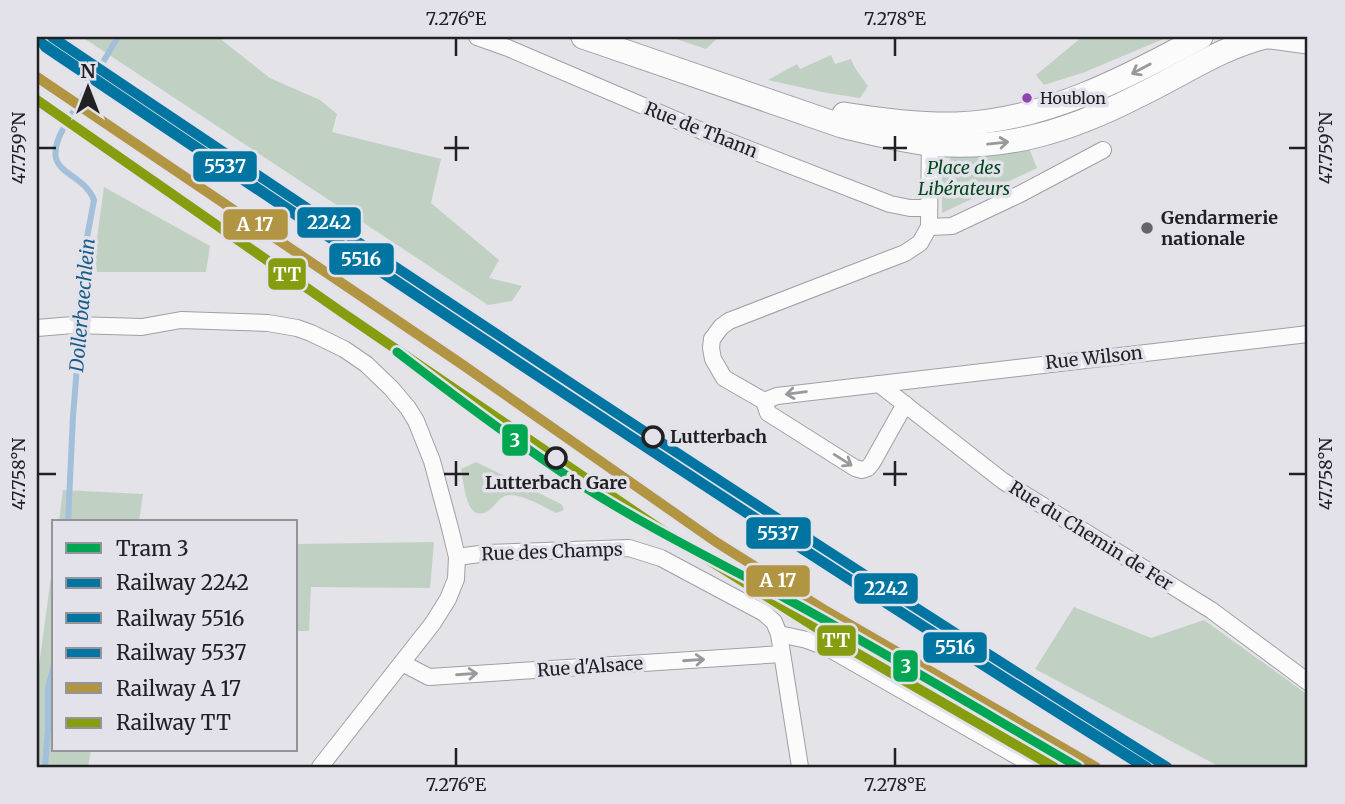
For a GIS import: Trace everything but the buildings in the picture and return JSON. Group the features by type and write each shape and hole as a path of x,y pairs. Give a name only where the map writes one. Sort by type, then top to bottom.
{"main road":[{"path":"583,37 816,118 875,134 930,134 958,124 1020,114 1091,92 1208,43 1243,42 1268,37 1302,39"},
{"path":"762,99 852,115 930,134"}],"street":[{"name":"Rue de Thann","path":"477,37 702,131 890,204 929,208"},
{"path":"905,404 872,463 862,470 855,468 768,413 764,401 724,378 712,359 710,348 712,339 722,327 741,316 905,253 920,243 929,227 930,134"},
{"path":"929,227 953,226 1103,150"},
{"path":"37,328 79,325 142,327 181,320 251,321 297,328 333,343 360,360 379,375 408,408 432,461 457,556 456,579 448,599 433,623 320,767"},
{"name":"Rue Wilson","path":"764,401 777,396 930,377 1308,334"},
{"name":"Rue du Chemin de Fer","path":"879,384 1003,481 1211,610 1308,682"},
{"name":"Rue des Champs","path":"457,556 595,548 640,550 764,613 774,622 779,634"},
{"path":"800,767 779,634 828,648 1036,767"},
{"name":"Rue d'Alsace","path":"402,663 429,677 782,654"}],"green space":[{"path":"82,37 218,37 270,78 320,100 337,114 332,132 441,159 431,203 499,260 489,278 522,286 512,301 488,305"},
{"path":"670,37 719,37 706,49"},
{"path":"1082,37 1168,37 1085,72 1044,85 1036,75"},
{"path":"831,55 835,64 851,59 868,86 860,98 768,80 797,64 800,69"},
{"name":"Place des Libérateurs","path":"1029,148 1037,168 942,213 942,172 951,157"},
{"path":"104,187 210,246 206,272 97,272 95,253"},
{"path":"476,462 561,504 564,509 556,513 530,500 510,495 503,497 488,511 481,514 475,512 467,500 461,469"},
{"path":"63,490 143,494 139,520 59,520"},
{"path":"434,542 430,588 311,587 309,631 298,631 298,544"},
{"path":"52,570 52,752 91,752 88,767 37,767 37,680"},
{"path":"1074,607 1151,638 1204,620 1308,695 1308,767 1220,767 1035,669"}],"waterway":[{"name":"Dollerbaechlein","path":"68,520 83,259 94,200 88,190 58,164 55,155 63,129 118,37"},
{"name":"Dollerbaechlein","path":"45,767 48,688 52,673"}],"tram line":[{"name":"3","path":"397,352 511,437 606,500 859,639 1078,767"}],"rail line":[{"name":"2242","path":"52,37 606,406 1167,767"},
{"name":"5537","path":"37,40 727,500 1147,767"},
{"name":"5516","path":"45,47 592,412 1144,767"},
{"name":"TT","path":"37,100 666,533 855,652 1054,767"}],"transit line":[{"path":"37,77 460,363 716,542 823,609 1096,767"}],"place":[{"name":"Houblon","path":"1027,98"},
{"name":"Gendarmerie nationale","path":"1147,228"},
{"name":"Lutterbach","path":"653,437"},
{"name":"Lutterbach Gare","path":"556,458"}]}
